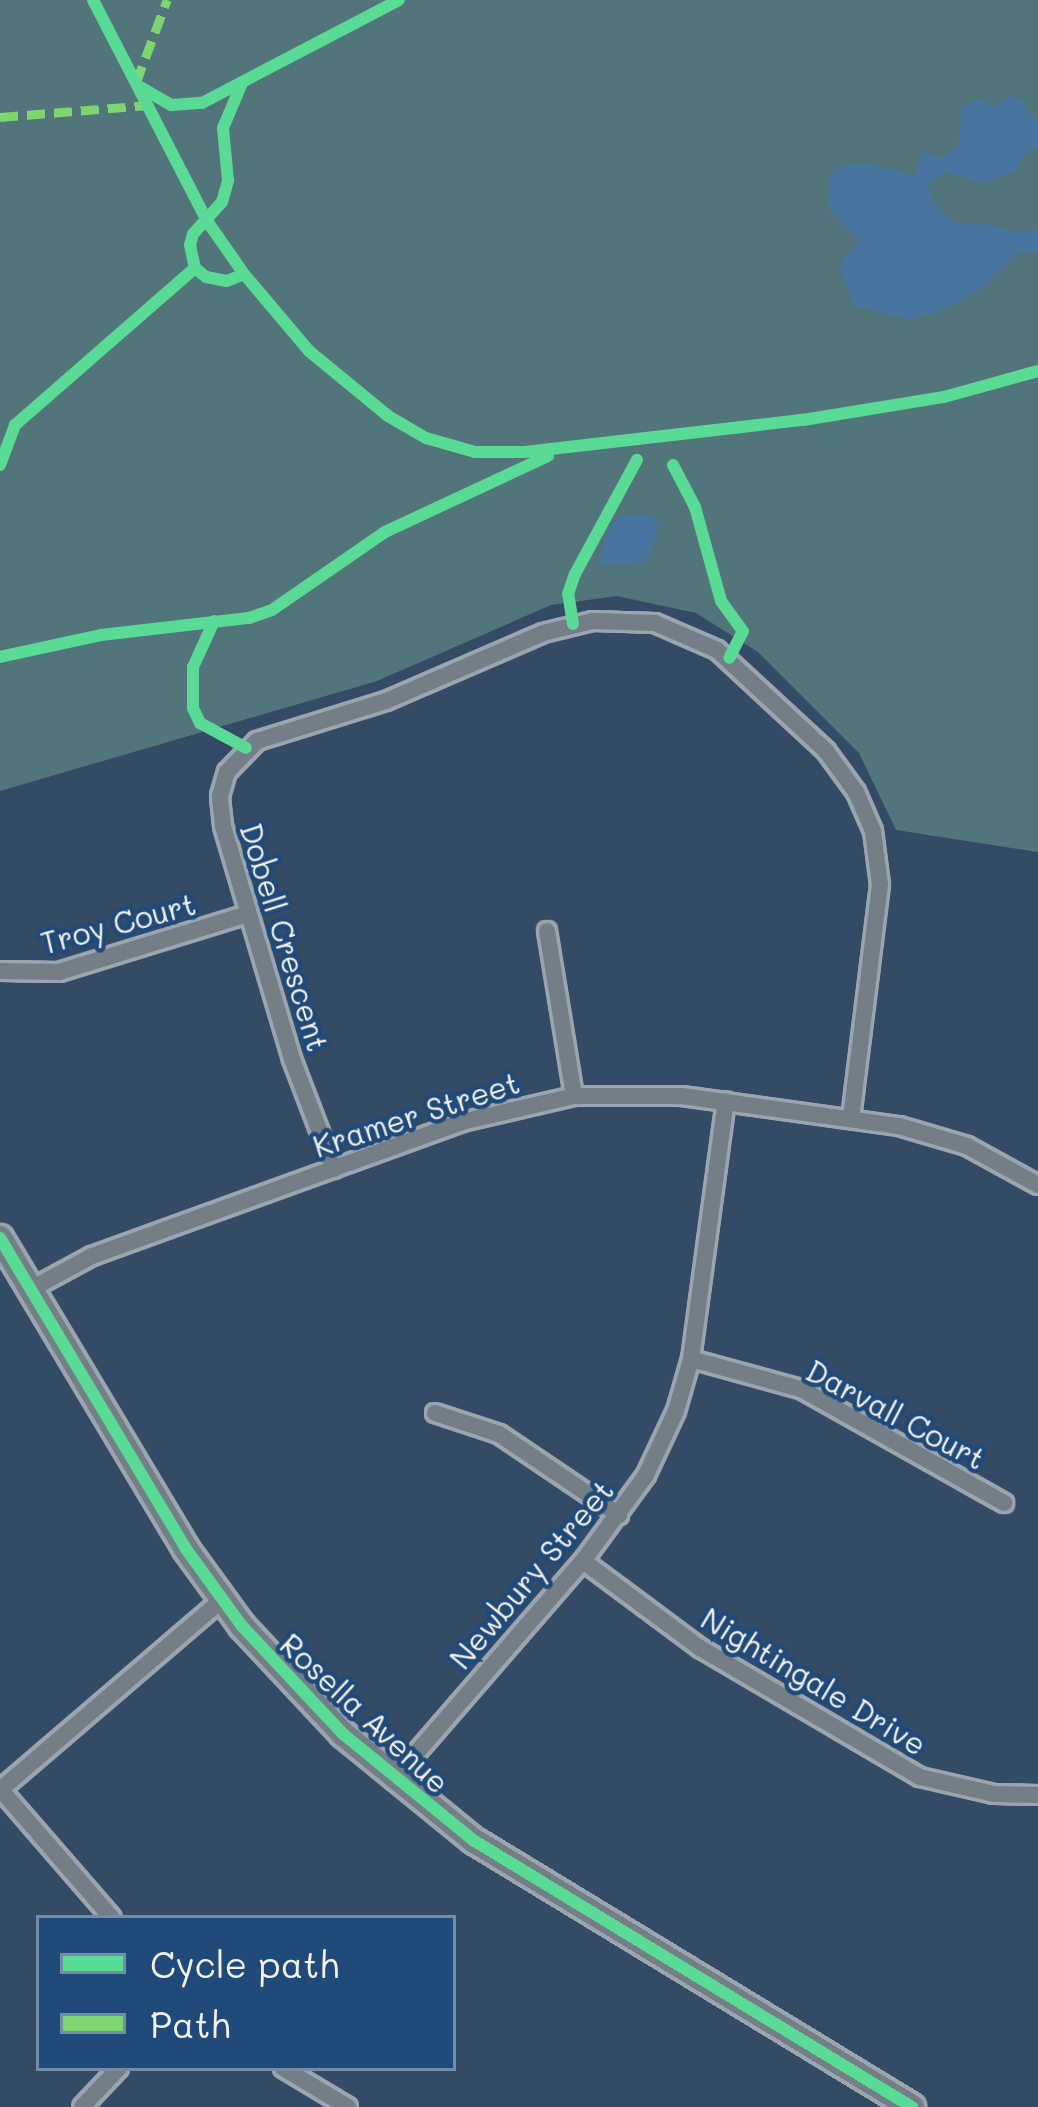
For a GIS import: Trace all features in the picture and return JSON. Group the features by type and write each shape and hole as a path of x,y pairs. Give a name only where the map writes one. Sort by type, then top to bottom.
{"street":[{"name":"Dobell Crescent","path":"334,1169 248,914 220,796 227,772 246,748 416,690 559,628 614,620 677,630 729,658 826,751 856,792 873,831 879,905 851,1118"},
{"name":"Troy Court","path":"2,970 59,972 248,914"},
{"path":"547,931 574,1096"},
{"name":"Kramer Street","path":"33,1288 92,1256 478,1117 574,1096 646,1093 851,1118 947,1139 1038,1185"},
{"name":"Newbury Street","path":"393,1780 583,1561 619,1515 666,1432 691,1359 726,1101"},
{"name":"Rosella Avenue","path":"0,1238 154,1498 222,1600 304,1695 393,1780 523,1872 912,2107"},
{"name":"Darvall Court","path":"691,1359 801,1389 1004,1503"},
{"path":"435,1413 499,1434 619,1515"},
{"name":"Nightingale Drive","path":"583,1561 700,1648 920,1778 977,1792 1038,1795"},
{"path":"109,1915 0,1790 222,1600"},
{"path":"82,2107 116,2071"},
{"path":"289,2071 348,2107"}],"green space":[{"path":"0,0 1038,0 1038,852 896,830 859,753 758,652 696,613 617,596 551,605 377,681 0,791"}],"water":[{"path":"1010,95 1023,101 1038,124 1038,146 1025,152 1016,170 985,183 944,172 927,185 939,211 958,224 988,224 1017,233 1038,230 1038,251 1017,254 981,289 937,313 910,319 855,306 841,269 843,258 860,243 829,209 831,174 840,167 866,163 916,176 921,152 940,158 958,148 962,105 979,99 997,107"},
{"path":"650,515 659,524 647,562 599,565 607,533 616,519"}],"marked path":[{"path":"136,83 167,0"},
{"path":"0,117 148,105"}],"cycle path":[{"path":"93,0 207,221 244,274 309,351 388,416 426,438 475,452 525,452 803,420 944,397 1038,371"},
{"path":"140,87 171,105 202,103 399,0"},
{"path":"242,83 223,128 228,181 222,202 193,234 190,245 195,268 206,277 227,281 244,274"},
{"path":"0,465 15,425 195,268"},
{"path":"0,657 101,635 249,618 272,610 385,532 548,456"},
{"path":"573,624 568,594 575,574 637,460"},
{"path":"673,465 695,507 721,601 743,631 729,658"},
{"path":"214,621 193,667 193,708 200,723 246,748"},
{"path":"0,1238 186,1549 242,1626 343,1734 473,1840 912,2107"}]}
